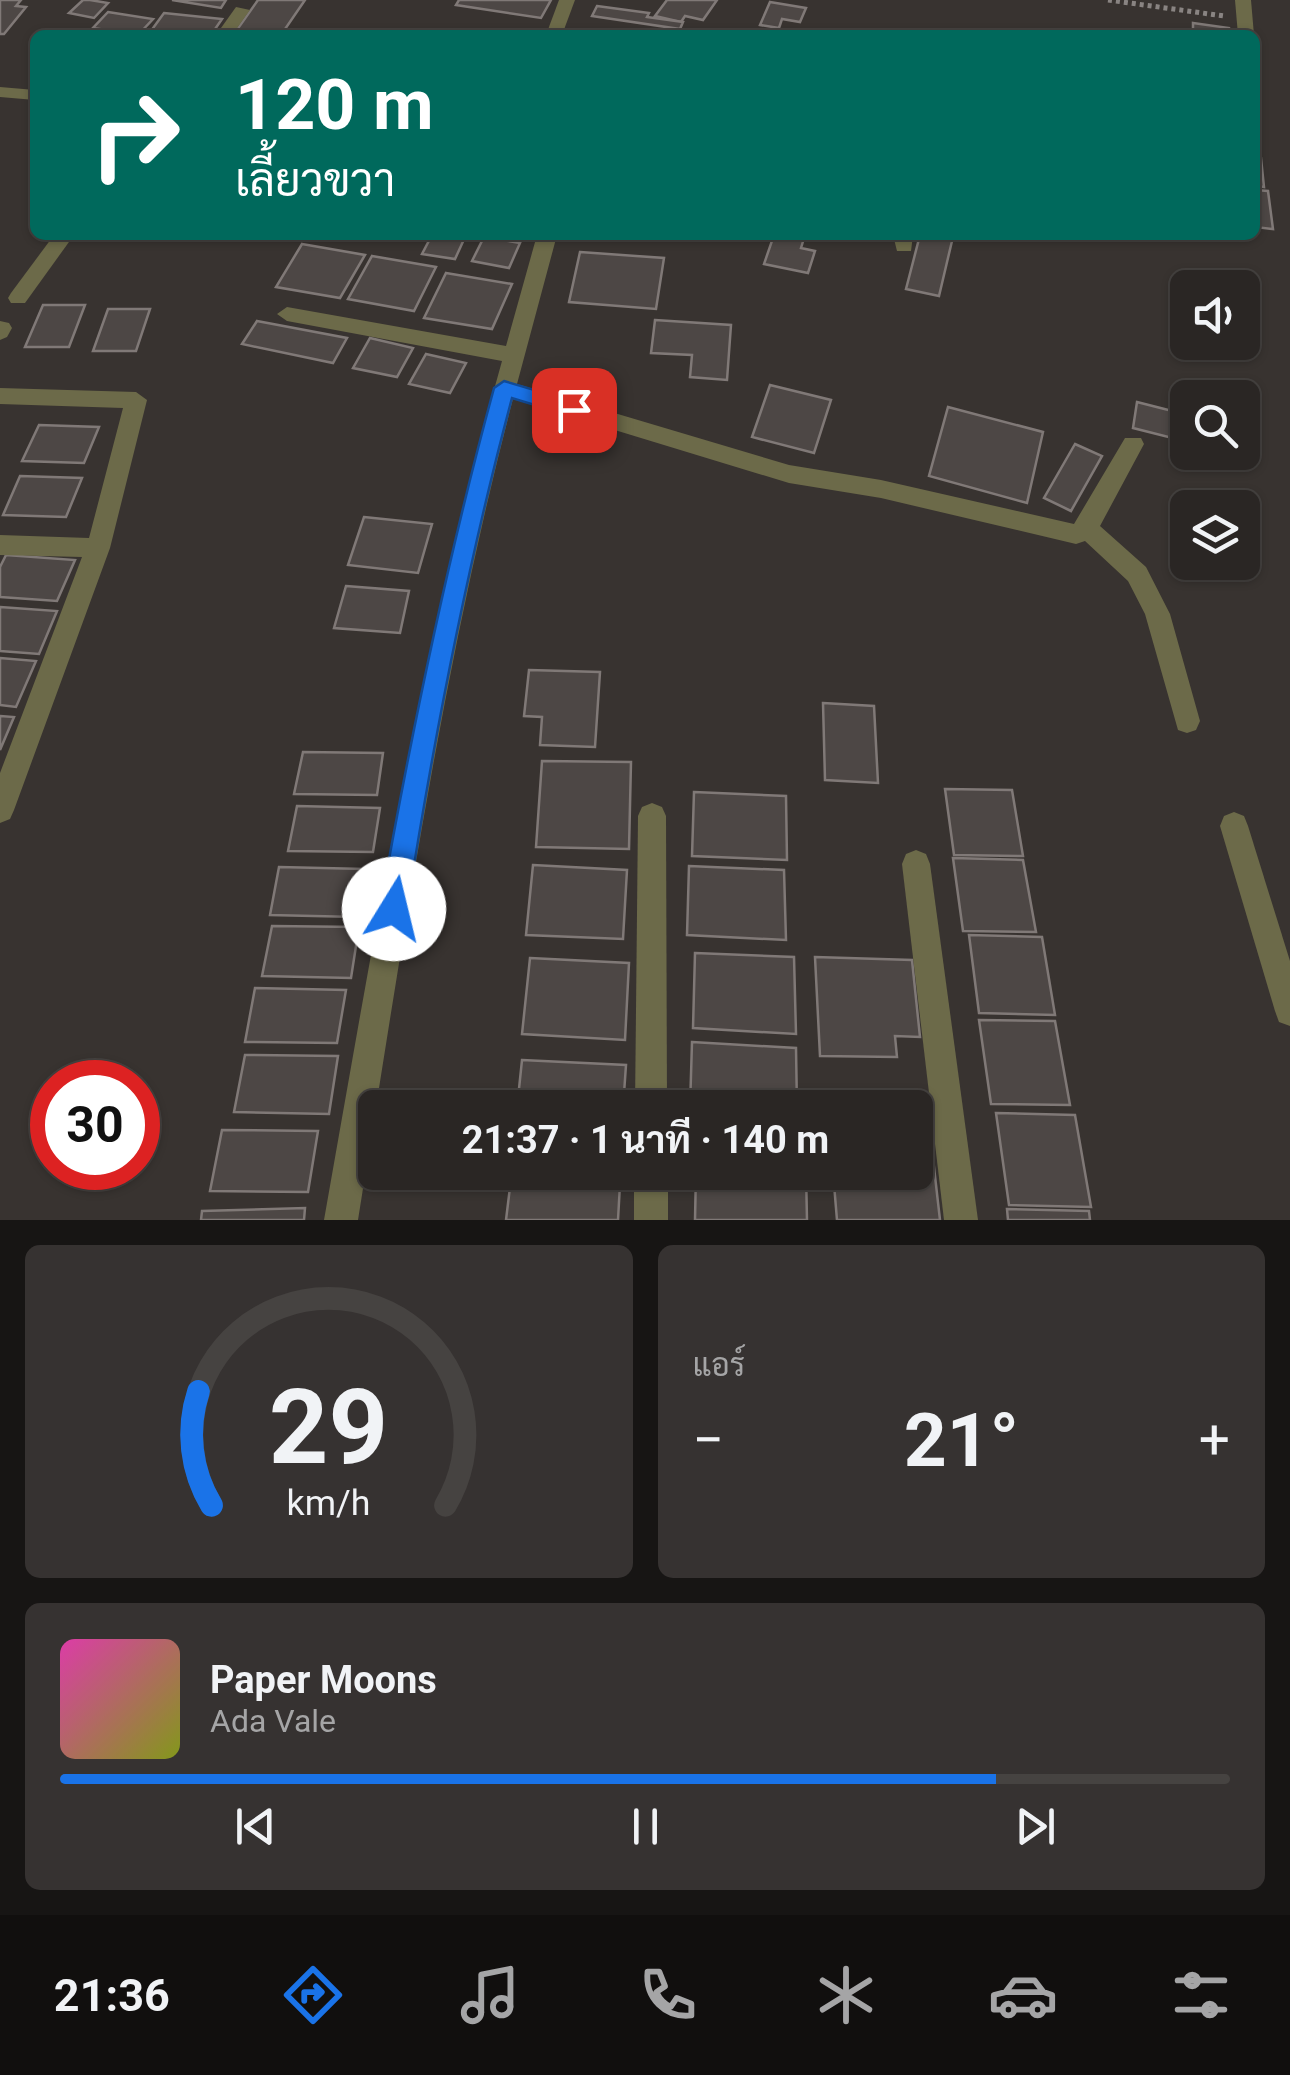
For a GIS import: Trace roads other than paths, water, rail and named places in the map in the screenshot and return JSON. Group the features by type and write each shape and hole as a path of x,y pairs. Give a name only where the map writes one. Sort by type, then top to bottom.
{"street":[{"path":"556,30 567,0"},
{"path":"228,30 242,10"},
{"path":"0,92 30,95"},
{"path":"18,298 60,240"},
{"path":"341,1220 413,792 474,498 546,240"},
{"path":"287,314 511,356"},
{"path":"504,388 789,474 881,489 1076,534 1086,528 1134,444"},
{"path":"0,396 136,400 98,548 0,810"},
{"path":"1086,528 1137,574 1157,614 1187,721"},
{"path":"0,545 98,548"},
{"path":"651,1090 652,816"},
{"path":"1234,826 1290,1011"},
{"path":"916,864 961,1220"},
{"path":"651,1190 651,1220"}]}
